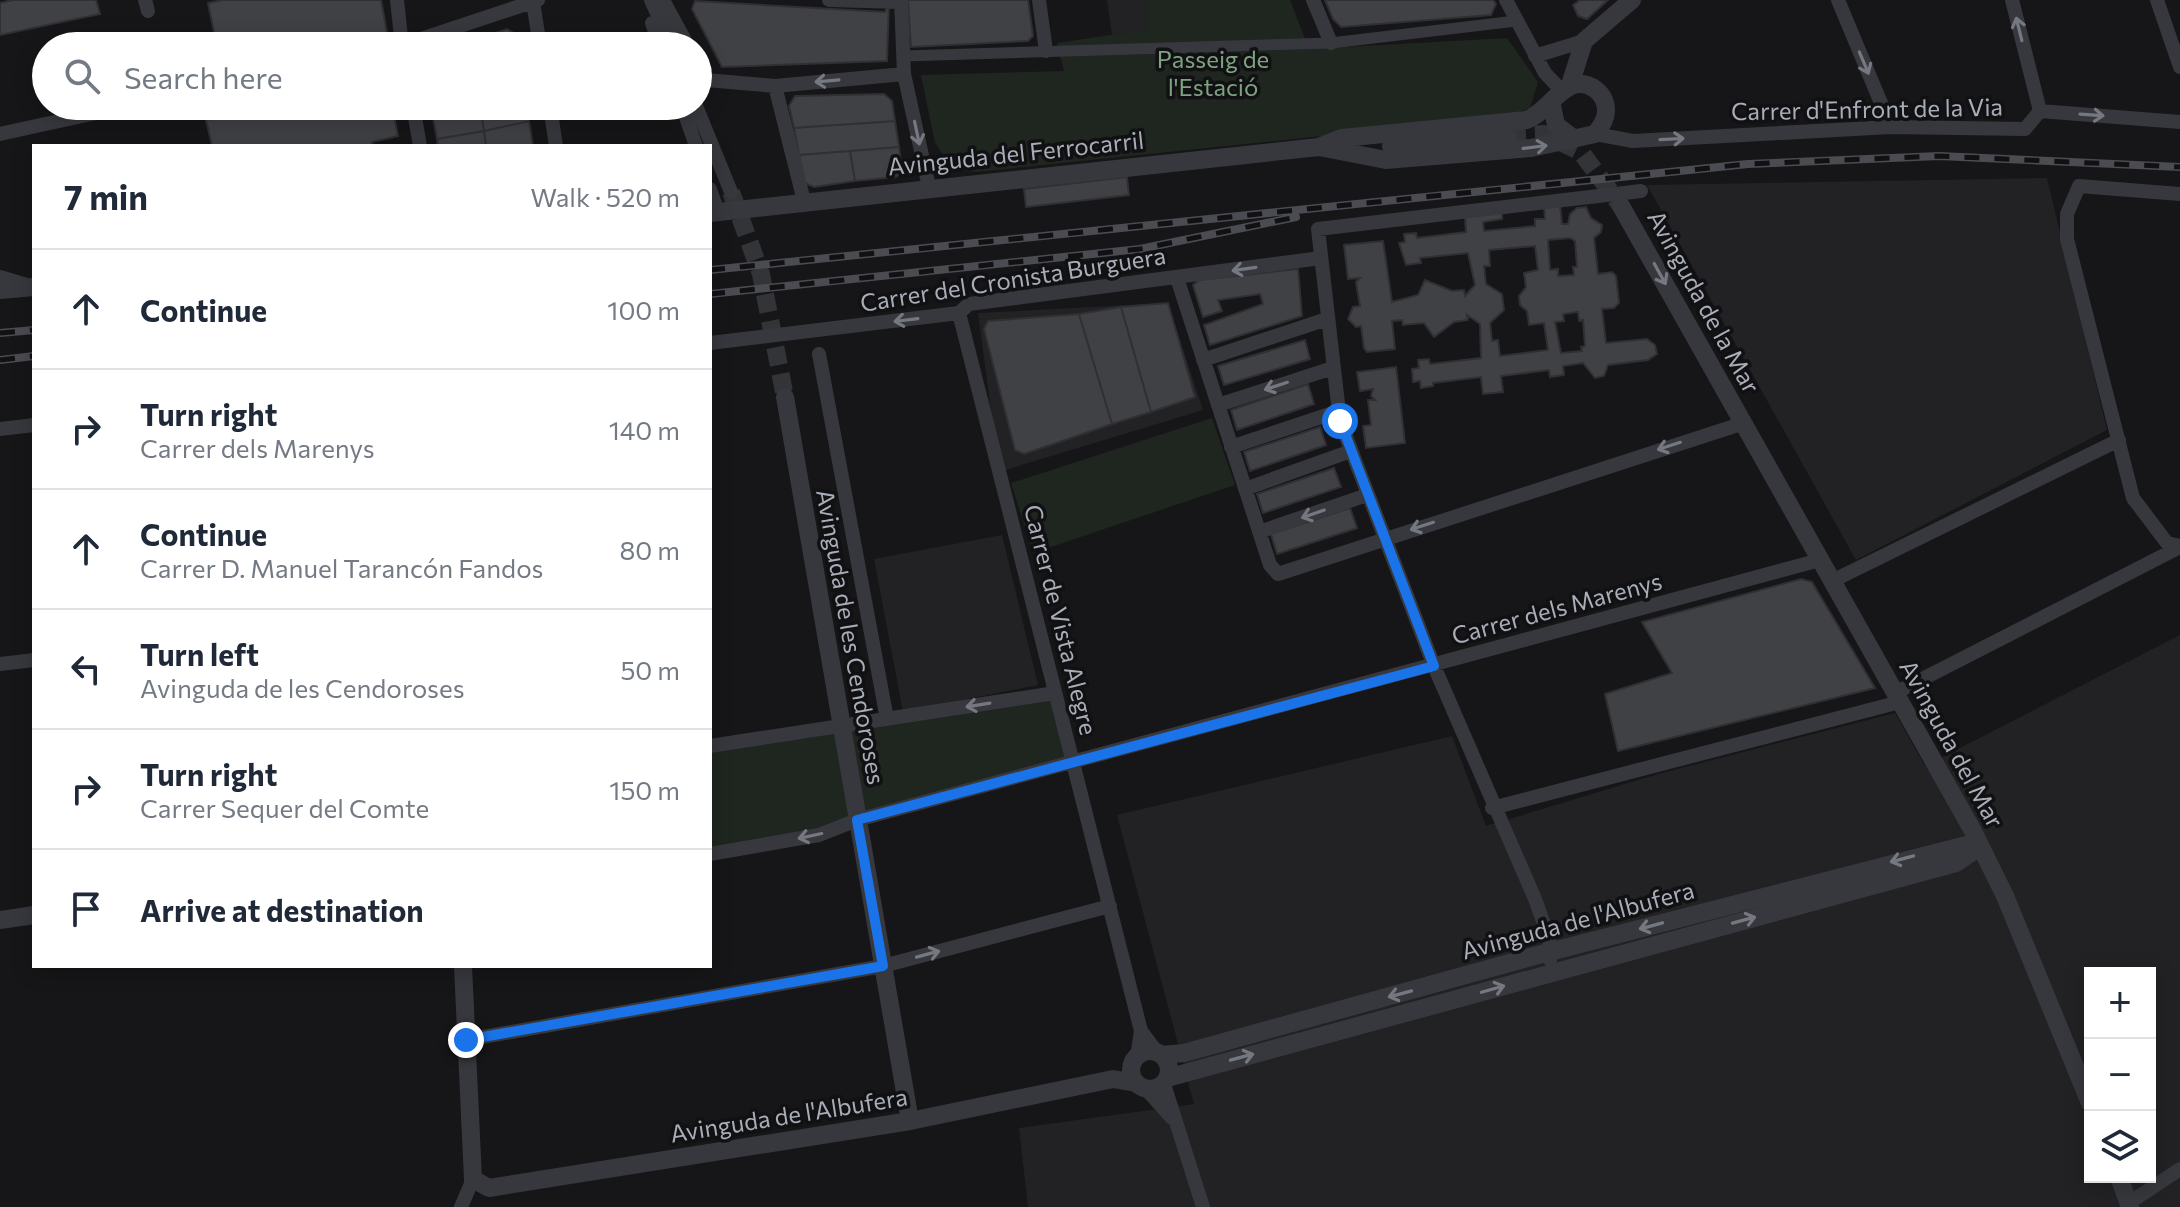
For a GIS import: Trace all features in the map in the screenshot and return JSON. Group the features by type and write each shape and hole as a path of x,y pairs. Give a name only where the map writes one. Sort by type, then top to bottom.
{"street":[{"path":"397,0 400,32"},
{"path":"643,0 655,32"},
{"path":"651,0 666,32"},
{"path":"663,0 680,32"},
{"path":"829,0 901,1 904,74 929,187"},
{"path":"1039,0 1046,51"},
{"path":"1313,0 1331,43"},
{"path":"1506,0 1545,73 1561,93"},
{"path":"1535,56 1584,41 1632,0"},
{"path":"1838,0 1891,127"},
{"path":"2012,0 2040,111 2180,122"},
{"path":"2157,0 2180,67"},
{"path":"443,32 536,1 539,32"},
{"path":"904,56 1331,43 1516,21"},
{"path":"1573,138 1556,125 1561,93 1584,41"},
{"path":"712,81 775,86 904,74"},
{"path":"775,86 804,201"},
{"path":"1591,87 1604,101 1605,120 1595,134 1561,144 1386,160 1319,147 1342,138 1526,120 1539,116 1561,93 1591,87"},
{"name":"Carrer d'Enfront de la Via","path":"1595,134 1633,141 1891,127 2025,129 2040,111"},
{"path":"0,134 64,120"},
{"path":"415,120 420,144"},
{"path":"552,120 556,144"},
{"path":"687,120 695,144"},
{"path":"702,120 711,144"},
{"path":"1345,154 1376,147 1508,136"},
{"path":"712,145 731,192"},
{"name":"Avinguda del Ferrocarril","path":"714,213 929,187 1319,147"},
{"path":"2180,194 2079,186 2067,214 2067,239 2133,498 2167,543 2180,546"},
{"path":"1552,973 1549,938 1535,899 1492,808 1382,539 1351,451 1339,411 1318,229 1641,191"},
{"name":"Avinguda de la Mar","path":"1621,206 1744,423"},
{"name":"Carrer del Cronista Burguera","path":"712,343 959,313 969,304 1321,258"},
{"path":"0,277 32,285"},
{"path":"1177,278 1270,565 1278,574 1744,423"},
{"path":"0,290 32,286"},
{"name":"Carrer de Vista Alegre","path":"959,313 1141,1031 1135,1058"},
{"path":"1203,360 1327,319"},
{"path":"819,354 887,719"},
{"path":"1218,405 1333,368"},
{"name":"Avinguda de les Cendoroses","path":"785,397 910,1121"},
{"path":"1231,447 1339,411"},
{"name":"Avinguda del Mar","path":"1744,423 1999,883 2084,1088"},
{"path":"0,429 32,425"},
{"path":"1832,581 2119,440"},
{"path":"1245,489 1351,451"},
{"path":"1259,532 1367,495"},
{"path":"1492,808 1897,697 2180,546"},
{"name":"Carrer dels Marenys","path":"712,854 819,835 857,820 1820,560"},
{"path":"0,664 32,660"},
{"path":"712,746 1055,693"},
{"name":"Avinguda de l'Albufera","path":"1166,1081 1956,863 1972,852 1978,842"},
{"name":"Avinguda de l'Albufera","path":"1160,1053 1184,1053 1549,952 1978,842"},
{"path":"1956,863 1970,864 1999,883"},
{"path":"466,1040 883,966 1110,906"},
{"path":"0,920 32,915"},
{"path":"461,1207 473,1179 463,968"},
{"name":"Carrer de Vista Alegre","path":"1141,1031 1160,1053"},
{"path":"1113,1079 1147,1051 1160,1053 1169,1066 1166,1081 1175,1121 1203,1207"},
{"path":"1135,1058 1131,1072 1140,1086 1175,1121"},
{"name":"Avinguda de l'Albufera","path":"473,1179 489,1188 910,1121 1113,1079 1140,1086"},
{"path":"1140,1086 1166,1081"},
{"path":"2121,1183 2130,1205 2180,1169"}],"shaded area":[{"path":"1107,0 1145,0 1151,29 1112,35"},
{"path":"2047,178 2107,430 1856,560 1647,185"},
{"path":"1168,303 1203,410 999,472 978,313"},
{"path":"1002,535 1038,685 903,712 874,559"},
{"path":"2180,635 2180,1207 1028,1207 1019,1128 1194,1104 1117,815 1452,736 1486,826 1658,774 1895,713 1925,766"}],"green space":[{"name":"Passeig de l'Estació","path":"1145,0 1290,0 1309,49 1507,38 1538,82 1530,108 1507,117 976,172 954,170 935,143 921,75 1064,71 1057,43 1150,29"},
{"path":"1212,418 1235,485 1033,553 1011,483"},
{"path":"1052,699 1068,759 862,815 846,730"},
{"path":"837,732 852,817 817,831 712,850 712,753"}],"building":[{"path":"13,0 96,0 100,14 0,35 0,3"},
{"path":"223,0 381,0 387,32 214,32 208,3"},
{"path":"908,0 1028,0 1033,36 1028,41 911,47"},
{"path":"1325,0 1493,0 1496,4 1491,15 1341,27 1333,19"},
{"path":"1580,0 1608,0 1587,19 1578,16 1573,5"},
{"path":"695,1 885,12 889,2 887,61 722,67 712,48 712,32 704,32 692,9"},
{"path":"884,94 892,101 895,121 794,128 789,106 795,96"},
{"path":"206,120 395,120 398,136 372,144 212,144"},
{"path":"434,120 482,120 484,131 437,139"},
{"path":"482,120 529,120 529,121 484,131"},
{"path":"529,121 533,144 486,144 484,131"},
{"path":"895,121 899,147 799,155 794,128"},
{"path":"484,131 486,144 438,144 437,139"},
{"path":"899,147 902,171 896,177 855,181 850,151"},
{"path":"850,151 855,181 814,187 805,183 799,155"},
{"path":"1127,177 1129,195 1026,207 1024,189"},
{"path":"1560,205 1562,224 1568,224 1570,214 1577,208 1586,207 1591,218 1602,225 1601,232 1594,238 1598,274 1612,272 1616,276 1619,303 1614,308 1602,309 1606,343 1647,339 1655,345 1657,354 1648,360 1608,365 1604,376 1595,378 1583,363 1563,366 1564,375 1550,377 1549,370 1501,376 1503,392 1483,394 1481,377 1433,383 1433,386 1421,388 1420,381 1413,382 1412,369 1419,368 1418,360 1429,359 1430,364 1481,358 1480,324 1467,315 1468,320 1454,322 1434,337 1424,323 1403,325 1402,320 1392,321 1395,349 1367,352 1361,326 1356,327 1348,319 1353,307 1360,306 1356,282 1360,278 1348,279 1344,245 1383,241 1392,302 1418,295 1425,280 1452,291 1464,290 1465,296 1475,285 1468,253 1420,258 1421,263 1406,265 1399,243 1405,242 1404,234 1416,233 1417,238 1466,232 1465,217 1502,212 1502,219 1483,222 1484,231 1535,226 1535,219 1545,219 1544,206","holes":["1570,238 1575,241 1577,267 1573,267 1574,275 1558,276 1558,269 1550,270 1548,240","1535,246 1538,270 1524,273 1526,287 1519,296 1520,305 1527,311 1529,325 1544,323 1548,350 1500,356 1498,340 1492,341 1490,323 1504,310 1502,294 1486,284 1484,266 1490,266 1489,250","1578,312 1579,321 1583,320 1585,346 1581,347 1582,351 1561,353 1555,322 1564,321 1563,314"]},
{"path":"1298,269 1302,316 1210,345 1204,325 1263,304 1260,294 1218,300 1222,311 1203,317 1193,285 1199,280"},
{"path":"1168,303 1195,397 1151,412 1121,307"},
{"path":"1121,307 1151,412 1112,424 1079,314"},
{"path":"1079,314 1112,424 1024,454 1015,450 984,329 988,321"},
{"path":"1305,340 1310,359 1224,385 1218,366"},
{"path":"1396,367 1405,443 1366,448 1363,426 1371,425 1368,400 1375,400 1371,396 1373,389 1360,391 1357,372"},
{"path":"1308,384 1314,404 1237,430 1231,410"},
{"path":"1320,427 1326,445 1250,471 1244,452"},
{"path":"1334,468 1341,487 1263,513 1257,494"},
{"path":"1350,508 1357,528 1277,554 1271,534"},
{"path":"1801,579 1812,582 1875,688 1618,751 1605,694 1672,673 1642,622"}],"tunnel":[{"path":"1508,136 1544,134 1581,152 1621,206"},
{"path":"731,192 761,274 785,397"}],"railway":[{"path":"712,270 1748,164 1939,156 2180,167"},
{"path":"712,294 1140,249 1296,217"},
{"path":"0,333 32,330"},
{"path":"0,360 32,356"}],"route":[{"path":"466,1040 883,966 857,820 1434,666 1382,539 1340,421"}]}
